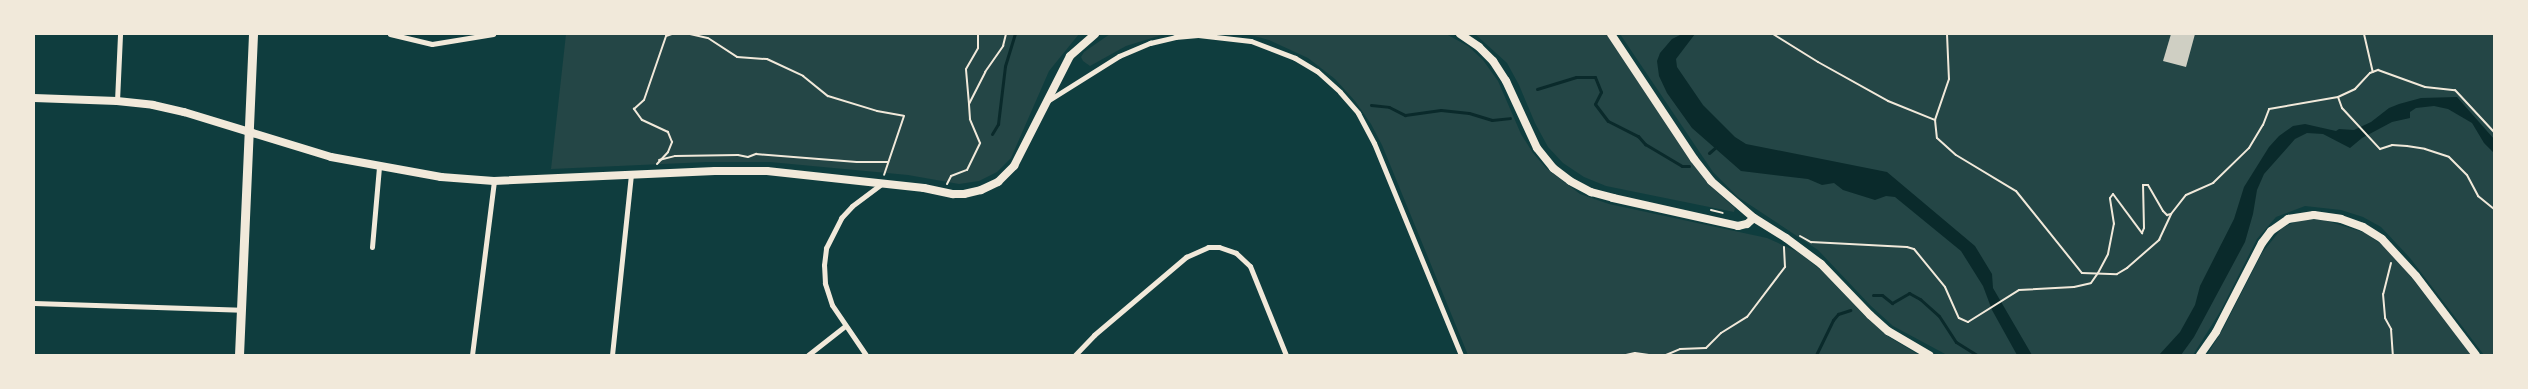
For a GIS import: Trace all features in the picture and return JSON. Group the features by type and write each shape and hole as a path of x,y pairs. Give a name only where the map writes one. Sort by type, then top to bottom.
{"main road":[{"path":"239,355 253,34"}],"street":[{"path":"117,101 120,34"},
{"path":"390,34 432,44 493,34"},
{"path":"34,98 117,101 176,110 331,157 441,177 494,181 631,174 767,171 924,188 943,193 974,192 990,186 1007,174 1023,151 1044,103 1070,56 1095,34"},
{"path":"1460,34 1479,46 1493,62 1506,81 1537,148 1553,168 1570,181 1591,192 1613,198 1738,226 1751,216"},
{"path":"1611,34 1694,159 1711,181 1751,216 1786,238 1821,264 1888,331 1929,355"},
{"path":"1044,103 1119,56 1150,43 1175,37 1198,35 1251,41 1295,58 1317,71 1340,92 1358,113 1374,143 1461,355"},
{"path":"372,247 379,167"},
{"path":"612,355 631,174"},
{"path":"472,355 494,181"},
{"path":"866,355 832,304 825,282 824,265 826,248 841,218 852,206 882,183"},
{"path":"2200,355 2216,332 2262,243 2271,231 2283,222 2301,216 2314,215 2341,219 2363,227 2382,239 2416,276 2476,355"},
{"path":"1075,355 1094,335 1186,257 1208,247 1220,247 1236,253 1250,266 1286,355"},
{"path":"34,303 241,310"},
{"path":"808,355 845,326"}],"path":[{"path":"672,34 666,36 644,100 634,109 642,120 668,132 672,142 668,152 659,160 675,156 738,155 748,157 756,154 857,162 888,162"},
{"path":"690,34 708,38 737,57 768,59 803,76 828,96 877,111 904,116 882,183"},
{"path":"943,193 951,176 967,170 980,144 970,119 966,69 978,48 978,34"},
{"path":"970,104 984,72 1003,46 1006,34"},
{"path":"1773,34 1818,62 1888,101 1935,120"},
{"path":"1946,34 1949,78 1935,120 1937,138 1956,155 2016,191 2082,273 2117,274 2127,268 2159,240 2171,214 2186,195 2213,183 2248,148 2263,125 2269,109 2338,97 2355,88 2373,72 2378,70 2425,87 2454,90 2494,132"},
{"path":"2364,34 2363,37 2373,72"},
{"path":"2338,97 2342,108 2380,149 2392,146 2407,146 2449,158 2466,175 2478,196 2494,209"},
{"path":"1799,236 1811,242 1907,246 1914,249 1945,287 1960,318 1968,322 2019,290 2083,286 2091,283 2108,254 2114,224 2110,195 2115,194 2140,233 2144,232 2143,185 2148,186 2163,212 2167,215 2171,214"},
{"path":"1706,209 1722,212 1738,226"},
{"path":"1666,355 1680,349 1706,348 1721,333 1747,317 1785,267 1784,248 1776,243"},
{"path":"2393,355 2390,328 2385,318 2382,294 2394,252"},
{"path":"1626,355 1635,353 1649,355"}],"shaded area":[{"path":"566,34 1079,34 1049,71 1011,158 997,172 979,181 959,184 908,175 770,162 707,162 551,169"},
{"path":"1110,34 1165,34 1126,46 1090,66 1083,61 1081,57 1084,52"},
{"path":"1247,34 1446,34 1468,46 1483,60 1498,81 1521,134 1533,153 1546,168 1580,194 1609,204 1767,238 1798,252 1822,271 1866,317 1889,337 1919,355 1468,355 1382,145 1371,124 1355,101 1335,79 1308,58 1269,40"},
{"path":"1475,34 1607,34 1697,169 1718,193 1735,208 1734,212 1606,186 1584,177 1563,163 1548,147 1507,63"},
{"path":"1620,34 2494,34 2494,355 2484,355 2410,258 2381,227 2363,217 2341,210 2305,206 2276,217 2257,239 2220,312 2193,355 1947,355 1893,326 1871,306 1818,250 1738,197 1713,172"},
{"path":"1682,34 1695,34 1676,59 1677,67 1703,105 1735,137 1746,144 1887,172 1975,246 1992,274 1993,288 2032,355 2017,355 1992,310 1983,286 1961,251 1895,197 1886,196 1875,200 1843,190 1834,183 1822,185 1808,179 1741,171 1692,128 1667,93 1659,76 1657,61 1660,53 1672,39"},
{"path":"2457,97 2494,139 2494,153 2484,143 2472,123 2448,109 2434,106 2416,108 2410,112 2410,118 2392,122 2362,138 2350,148 2323,134 2307,133 2295,139 2264,174 2257,190 2245,242 2194,337 2181,355 2159,355 2180,332 2195,305 2200,286 2234,219 2244,187 2269,147 2279,136 2293,126 2305,124 2336,131 2339,129 2354,130 2371,122 2389,108 2399,104 2421,98"},
{"path":"2299,220 2324,220 2366,233 2386,248 2472,355 2207,355 2223,329 2262,253 2282,228"}],"building":[{"path":"2171,34 2195,34 2186,67 2163,61"}],"waterway":[{"path":"992,134 998,124 1005,66 1015,34"},
{"path":"1537,89 1576,77 1595,77 1601,92 1595,104 1608,121 1638,136 1645,144 1682,166 1689,166"},
{"path":"1371,105 1389,107 1405,115 1441,110 1469,113 1492,120 1510,118"},
{"path":"1709,153 1716,147"},
{"path":"1873,295 1882,295 1892,303 1909,293 1920,299 1939,316 1956,342 1977,355"},
{"path":"1816,355 1833,320 1838,314 1850,310"}]}
